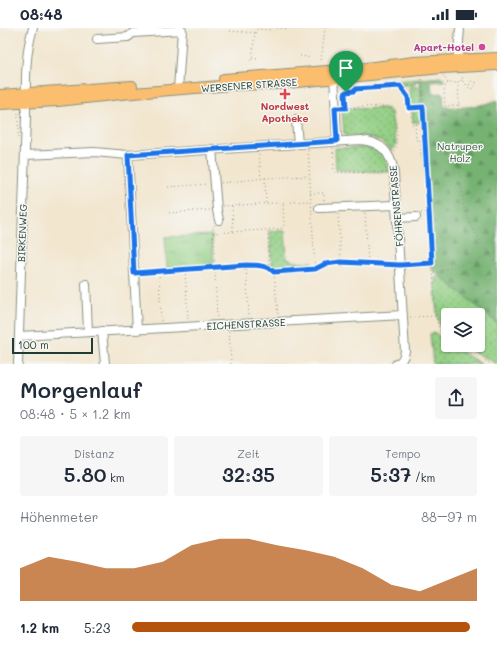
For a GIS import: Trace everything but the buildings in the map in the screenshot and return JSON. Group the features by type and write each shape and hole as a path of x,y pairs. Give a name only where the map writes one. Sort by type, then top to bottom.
{"main road":[{"name":"WERSENER STRASSE","path":"334,74 409,62 459,67 497,58"},
{"name":"WERSENER STRASSE","path":"0,104 26,98 178,86 334,74 497,65"},
{"name":"WERSENER STRASSE","path":"0,95 26,98"}],"street":[{"name":"BIRKENWEG","path":"18,364 27,62 32,28"},
{"path":"459,67 460,28"},
{"path":"97,39 126,33 182,30 178,86"},
{"path":"334,74 335,141"},
{"path":"296,120 298,144"},
{"name":"FÖHRENSTRASSE","path":"25,155 94,152 128,155 361,140 369,141 383,148 391,158 394,173 400,265 405,351 401,362 396,364"},
{"path":"212,149 219,220"},
{"path":"128,155 137,330"},
{"path":"318,208 396,205"},
{"path":"397,218 416,217"},
{"path":"86,284 88,332"},
{"name":"EICHENSTRASSE","path":"19,336 403,316"},
{"path":"102,332 104,364"}],"path":[{"path":"249,64 252,58 255,33 257,29 270,30 272,28"},
{"path":"277,28 289,29"},
{"path":"320,60 325,28"},
{"path":"230,31 255,33"},
{"path":"300,56 308,58"},
{"path":"252,58 257,59"},
{"path":"459,67 463,80 470,89 476,85 476,82"},
{"path":"422,70 432,263 436,316 441,333"},
{"path":"442,74 448,83"},
{"path":"448,83 458,83 458,81 463,80"},
{"path":"468,86 472,80"},
{"path":"448,83 444,88 445,106 460,105"},
{"path":"458,83 460,105 455,118 464,208 471,226 497,265"},
{"path":"346,108 345,94 346,92 354,91 355,89 408,85 422,86"},
{"path":"400,86 408,97"},
{"path":"408,86 409,108 411,108 412,124 415,124 416,140 425,140"},
{"path":"335,108 381,106 390,108 394,116 397,144 391,158"},
{"path":"411,108 423,107"},
{"path":"415,124 424,124"},
{"path":"421,140 421,157"},
{"path":"335,141 334,172 394,173"},
{"path":"458,155 497,142"},
{"path":"308,143 310,201"},
{"path":"259,146 261,179"},
{"path":"168,186 309,176"},
{"path":"265,178 266,204"},
{"path":"310,193 324,193 318,208 315,269"},
{"path":"169,213 232,206 310,201 318,208"},
{"path":"213,233 282,228 284,225 283,203"},
{"path":"232,206 233,232"},
{"path":"364,206 368,263"},
{"path":"337,208 341,262"},
{"path":"217,325 213,227 219,220"},
{"path":"268,230 270,268"},
{"path":"433,273 497,253"},
{"path":"274,272 315,269 325,264 341,262 400,265 432,263"},
{"path":"134,273 215,266 246,265 270,268 274,272 278,322"},
{"path":"246,265 249,323"},
{"path":"185,269 188,327"},
{"path":"159,272 162,328"},
{"path":"403,316 436,316"},
{"path":"229,324 231,364"},
{"path":"469,352 491,364"}],"green space":[{"name":"Natruper Holz","path":"442,77 445,81 431,82 432,94 443,93 444,107 471,106 497,100 497,323 485,313 485,308 479,308 431,268 420,79"},
{"path":"420,79 420,81 415,81 415,85 394,85 394,81"},
{"path":"409,87 421,87 421,105 410,106"},
{"path":"342,109 388,109 391,112 396,143 392,151 382,142 372,138 348,137 344,134"},
{"path":"412,109 422,109 422,122 413,122"},
{"path":"364,147 375,149 385,157 389,172 336,170 335,148"},
{"path":"270,231 285,231 287,259 301,263 312,262 313,267 274,269 272,267"},
{"path":"212,235 214,265 167,268 165,237"},
{"path":"440,275 479,308 441,308 441,328 438,319 435,278"},
{"path":"485,313 497,323 497,364 474,352 485,352"},
{"path":"434,332 441,338 441,352 462,352 481,364 433,364 430,334"}],"place":[{"name":"Apart-Hotel","path":"482,47"},
{"name":"Nordwest Apotheke","path":"285,94"}],"route":[{"path":"400,86 408,97 409,108 423,107 432,263 400,265 341,262 325,264 315,269 274,272 270,268 258,266 215,266 134,273 128,155 337,141 335,108 346,108 346,92 354,91 355,89 400,86"}]}
